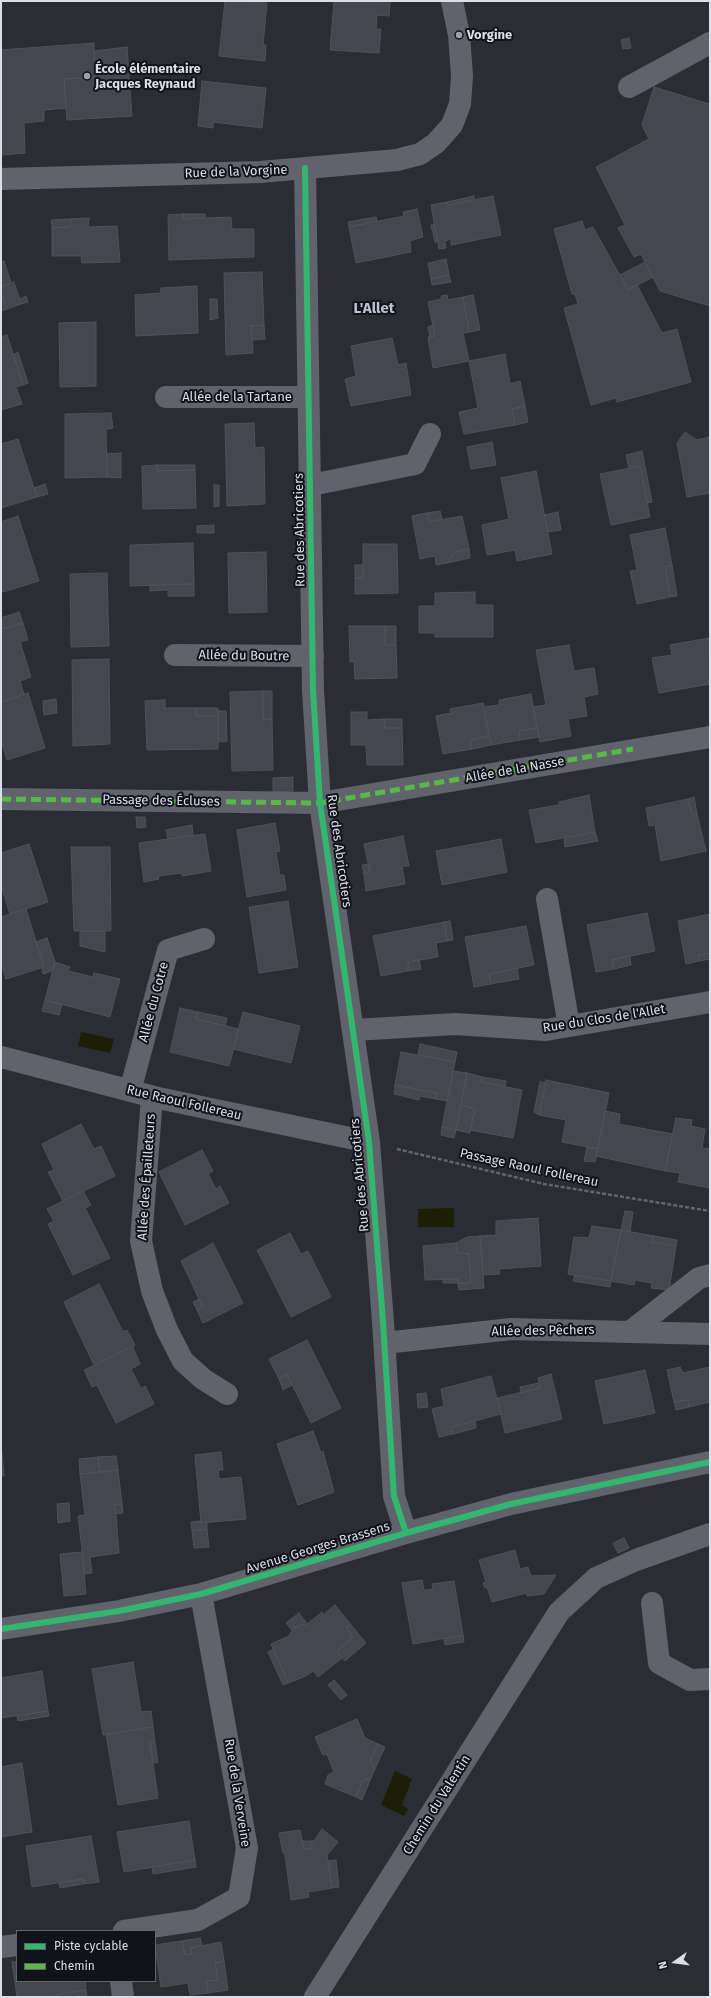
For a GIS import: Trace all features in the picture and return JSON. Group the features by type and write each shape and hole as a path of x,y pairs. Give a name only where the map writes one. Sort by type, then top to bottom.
{"street":[{"name":"Rue de la Vorgine","path":"1,179 261,172 396,160 420,154 436,143 452,125 460,104 462,76 459,35 452,1"},
{"path":"629,87 710,43"},
{"name":"Rue des Abricotiers","path":"305,168 308,397 311,485 312,656 320,802 369,1142 385,1343 394,1496 406,1533"},
{"name":"Allée de la Tartane","path":"166,397 308,397"},
{"path":"311,485 415,464 430,434"},
{"name":"Allée du Boutre","path":"175,655 312,656"},
{"name":"Allée de la Nasse","path":"320,802 710,737"},
{"name":"Passage des Écluses","path":"1,799 320,802"},
{"path":"547,900 569,1026"},
{"name":"Allée du Cotre","path":"130,1091 168,950 204,939"},
{"name":"Rue du Clos de l'Allet","path":"354,1030 455,1024 546,1030 710,1002"},
{"name":"Rue Raoul Follereau","path":"1,1057 152,1097 369,1142"},
{"name":"Allée des Épailleteurs","path":"152,1097 141,1241 152,1291 167,1330 183,1361 203,1380 227,1394"},
{"path":"631,1331 699,1278 710,1275"},
{"name":"Allée des Pêchers","path":"385,1343 511,1329 710,1334"},
{"name":"Avenue Georges Brassens","path":"1,1629 119,1611 200,1594 406,1533 532,1499 710,1462"},
{"name":"Chemin du Valentin","path":"315,1997 558,1612 596,1578 636,1560 710,1534"},
{"name":"Rue de la Verveine","path":"131,1930 198,1920 239,1897 248,1848 200,1594"},
{"path":"652,1603 659,1663 690,1680 710,1679"},
{"path":"1,1947 16,1945"},
{"path":"121,1982 123,1997"}],"shaded area":[{"path":"81,1032 114,1039 110,1053 78,1046"},
{"path":"454,1208 454,1227 418,1227 418,1209"},
{"path":"395,1771 412,1779 402,1805 408,1809 404,1816 381,1805"}],"building":[{"path":"225,1 267,3 263,45 266,45 265,61 219,56"},
{"path":"334,1 390,1 389,16 377,15 376,29 381,29 379,53 330,50"},
{"path":"629,38 631,48 623,49 621,40"},
{"path":"94,43 95,77 64,79 66,108 44,110 44,121 24,123 25,153 1,155 1,50"},
{"path":"127,47 132,116 67,120 64,79 95,77 94,51"},
{"path":"202,81 266,88 262,128 213,122 213,128 198,126"},
{"path":"654,87 709,104 710,101 710,306 660,291 641,254 634,257 618,228 625,225 596,167 649,139 642,125"},
{"path":"474,196 474,200 448,205 447,202"},
{"path":"493,196 501,235 451,245 451,239 445,241 446,248 439,249 431,205 447,202 448,205"},
{"path":"417,209 423,237 410,241 411,252 356,263 349,227 404,216 403,212"},
{"path":"183,214 183,219 231,217 232,229 254,229 254,257 169,260 168,215"},
{"path":"183,214 205,214 206,217 183,219"},
{"path":"376,217 377,221 349,227 348,222"},
{"path":"89,218 88,227 117,226 120,262 82,263 81,256 52,256 52,228 70,227 71,219"},
{"path":"71,219 70,227 52,228 51,220"},
{"path":"582,221 585,230 593,227 628,290 637,285 662,333 677,329 691,382 617,402 616,398 591,405 564,308 578,304 575,294 572,294 554,229"},
{"path":"434,224 438,242 435,242 431,225"},
{"path":"446,259 449,275 431,279 428,263"},
{"path":"4,261 11,283 1,287 1,262"},
{"path":"645,262 653,277 628,290 620,275"},
{"path":"262,272 264,325 251,326 253,353 226,355 224,273"},
{"path":"449,275 451,282 432,285 431,279"},
{"path":"14,282 21,304 7,309 1,293 1,287"},
{"path":"197,286 198,333 136,336 135,295 161,293 161,288"},
{"path":"1,293 7,309 1,311"},
{"path":"447,295 448,300 463,297 469,332 463,333 469,361 433,368 428,337 435,336 428,302 442,299 441,296"},
{"path":"473,295 480,330 469,332 463,297"},
{"path":"26,296 28,302 21,304 20,299"},
{"path":"210,299 217,299 218,318 210,320"},
{"path":"96,322 96,386 60,387 59,323"},
{"path":"264,325 265,339 252,340 251,326"},
{"path":"433,325 435,336 430,337 428,327"},
{"path":"7,335 23,385 16,387 22,404 1,410 1,337"},
{"path":"392,338 398,365 406,363 411,395 351,406 345,379 356,376 351,346"},
{"path":"18,352 28,383 23,385 13,355"},
{"path":"505,354 510,384 520,381 525,406 512,409 515,425 464,434 459,412 478,408 469,361"},
{"path":"525,406 528,422 515,425 512,409"},
{"path":"111,413 113,428 106,429 107,477 65,478 65,414"},
{"path":"254,423 255,448 264,447 265,504 227,506 225,424"},
{"path":"685,432 697,440 710,437 710,493 687,497 677,443"},
{"path":"18,439 37,497 1,508 1,444"},
{"path":"492,442 496,465 471,469 467,447"},
{"path":"642,451 652,502 647,503 640,466 629,468 626,455"},
{"path":"121,453 121,478 107,477 107,454"},
{"path":"157,465 157,471 195,470 196,508 143,509 142,466"},
{"path":"157,465 195,465 195,470 157,471"},
{"path":"640,466 650,517 611,525 600,474"},
{"path":"536,471 552,554 517,561 515,550 487,555 482,525 509,519 501,478"},
{"path":"45,484 48,494 37,497 34,488"},
{"path":"214,485 219,485 219,506 214,507"},
{"path":"440,511 442,519 429,522 427,513"},
{"path":"558,512 561,530 548,532 544,515"},
{"path":"427,513 429,522 462,516 469,549 455,552 447,563 436,565 435,556 420,559 412,516"},
{"path":"18,516 39,581 3,592 1,586 1,522"},
{"path":"214,525 214,533 197,533 197,526"},
{"path":"665,528 672,565 665,567 670,597 637,604 630,571 637,570 630,535"},
{"path":"193,543 194,584 130,586 130,545"},
{"path":"363,544 397,544 398,593 355,594 355,578 363,578"},
{"path":"469,549 470,558 447,563 455,552"},
{"path":"266,552 267,612 229,613 228,553"},
{"path":"355,565 363,565 363,578 355,578"},
{"path":"672,565 677,596 670,597 665,567"},
{"path":"107,573 109,646 71,647 70,574"},
{"path":"194,584 194,596 168,596 168,590 150,591 150,585"},
{"path":"475,592 475,605 493,605 493,637 435,637 435,633 419,633 419,606 435,606 435,593"},
{"path":"19,612 23,623 3,629 1,618"},
{"path":"1,623 3,629 23,623 28,640 20,642 31,677 20,681 24,694 1,702"},
{"path":"349,626 385,626 385,645 396,645 397,678 355,679 354,662 350,662"},
{"path":"385,626 396,626 396,645 385,645"},
{"path":"709,638 710,684 659,693 652,658 672,655 670,645"},
{"path":"569,645 574,671 594,668 598,694 584,697 587,716 568,719 571,736 540,742 533,707 546,705 536,650"},
{"path":"109,659 110,744 73,746 72,660"},
{"path":"263,691 272,691 272,719 263,719"},
{"path":"263,691 263,719 272,719 273,770 232,771 230,692"},
{"path":"28,693 45,748 7,760 1,740 1,702"},
{"path":"531,694 537,728 519,731 520,740 491,745 484,707 499,705 499,700"},
{"path":"56,699 57,713 44,715 43,701"},
{"path":"165,700 165,708 196,708 197,716 218,716 218,749 147,750 145,701"},
{"path":"483,703 489,736 470,740 472,749 443,754 436,716 451,713 450,709"},
{"path":"196,708 218,708 218,716 197,716"},
{"path":"218,711 226,711 227,741 218,742"},
{"path":"351,712 367,712 367,720 384,719 385,728 402,728 403,765 367,765 366,745 351,745"},
{"path":"384,719 402,719 402,728 385,728"},
{"path":"537,728 539,737 520,740 519,731"},
{"path":"489,736 491,745 472,749 470,740"},
{"path":"293,777 293,791 273,792 273,778"},
{"path":"589,795 595,832 536,843 529,810 559,805 559,802"},
{"path":"694,797 697,814 692,815 688,799"},
{"path":"688,799 692,815 697,814 706,851 661,861 655,825 649,826 646,808"},
{"path":"136,817 145,817 146,827 137,828"},
{"path":"275,823 280,851 276,852 280,875 284,875 286,890 247,897 237,830"},
{"path":"192,825 193,835 168,839 166,830"},
{"path":"595,832 598,841 565,847 564,838"},
{"path":"205,834 211,871 182,876 182,873 158,876 159,879 144,882 139,843"},
{"path":"403,836 409,866 402,866 405,884 366,891 364,874 370,872 364,844"},
{"path":"501,839 507,872 442,885 436,851"},
{"path":"29,844 48,902 10,914 1,886 1,853"},
{"path":"71,847 110,847 111,931 74,931"},
{"path":"369,864 370,872 364,874 362,865"},
{"path":"288,901 298,967 259,973 249,907"},
{"path":"26,909 44,967 6,979 1,963 1,917"},
{"path":"647,913 655,951 612,960 614,969 596,972 587,925"},
{"path":"710,914 710,953 698,955 699,961 686,964 678,921"},
{"path":"450,921 453,940 447,941 444,922"},
{"path":"444,922 447,941 436,943 438,957 408,962 408,971 381,976 373,936"},
{"path":"526,926 534,965 489,974 491,984 474,987 465,937"},
{"path":"80,931 105,931 105,952 80,946"},
{"path":"47,938 55,962 52,971 43,974 42,968 44,967 36,942"},
{"path":"710,953 710,959 699,961 698,955"},
{"path":"630,956 631,965 614,969 612,960"},
{"path":"419,960 421,969 408,971 408,962"},
{"path":"55,962 70,967 68,971 93,977 94,973 120,979 110,1017 45,1000"},
{"path":"517,968 519,979 491,984 489,974"},
{"path":"45,1000 62,1004 59,1015 42,1011"},
{"path":"180,1008 198,1012 196,1019 239,1029 229,1066 170,1052"},
{"path":"198,1012 227,1018 225,1026 196,1019"},
{"path":"243,1012 300,1026 291,1063 233,1049"},
{"path":"420,1044 457,1052 455,1062 418,1055"},
{"path":"401,1052 455,1062 447,1101 436,1099 437,1093 395,1085"},
{"path":"453,1071 467,1073 456,1130 442,1127"},
{"path":"467,1073 482,1077 481,1082 522,1090 513,1138 470,1130 475,1109 461,1105"},
{"path":"482,1077 506,1081 505,1087 481,1082"},
{"path":"546,1080 609,1093 598,1149 562,1142 566,1120 539,1115"},
{"path":"540,1082 546,1083 539,1115 534,1112"},
{"path":"395,1085 437,1093 436,1099 420,1096 419,1100 394,1094"},
{"path":"461,1105 475,1109 470,1133 456,1130"},
{"path":"605,1111 620,1114 619,1124 673,1134 665,1171 596,1156"},
{"path":"676,1118 692,1120 691,1126 705,1129 702,1148 710,1149 710,1188 678,1182 680,1173 665,1171"},
{"path":"81,1124 94,1149 101,1146 115,1176 63,1201 48,1172 54,1170 42,1144"},
{"path":"442,1127 456,1130 454,1138 441,1135"},
{"path":"587,1147 598,1149 595,1162 584,1161"},
{"path":"202,1150 213,1171 208,1174 216,1189 220,1186 229,1203 185,1225 159,1172"},
{"path":"83,1191 91,1205 85,1208 110,1258 73,1275 48,1224 54,1221 47,1209"},
{"path":"625,1211 633,1212 630,1232 621,1230"},
{"path":"538,1218 541,1266 499,1269 500,1274 483,1275 480,1236 496,1235 496,1221"},
{"path":"592,1226 621,1230 611,1281 568,1274 574,1237 589,1238"},
{"path":"621,1230 654,1236 652,1242 676,1246 669,1290 651,1288 652,1283 635,1280 634,1285 611,1281"},
{"path":"290,1233 301,1254 308,1251 331,1297 291,1317 257,1250"},
{"path":"480,1236 484,1288 459,1290 458,1283 471,1283 469,1254 457,1253 456,1243 467,1237"},
{"path":"654,1236 677,1240 676,1246 652,1242"},
{"path":"213,1243 243,1303 203,1323 197,1310 203,1307 181,1261"},
{"path":"456,1243 457,1253 469,1254 471,1283 458,1283 458,1279 425,1280 423,1246"},
{"path":"575,1275 611,1281 610,1287 573,1281"},
{"path":"443,1279 458,1279 458,1283 443,1283"},
{"path":"99,1284 123,1332 127,1330 135,1345 94,1365 64,1302"},
{"path":"199,1299 203,1307 197,1310 193,1302"},
{"path":"307,1340 341,1408 311,1423 287,1374 279,1379 269,1359"},
{"path":"133,1347 140,1364 131,1369 141,1389 145,1386 154,1404 116,1423 97,1385 92,1387 84,1370"},
{"path":"680,1367 683,1373 710,1367 710,1402 689,1407 688,1400 674,1402 667,1370"},
{"path":"645,1370 655,1413 604,1424 595,1381"},
{"path":"287,1374 292,1385 283,1390 279,1379"},
{"path":"551,1374 562,1419 505,1433 497,1398 540,1388 538,1378"},
{"path":"491,1376 501,1414 451,1427 453,1434 439,1437 432,1409 444,1406 441,1389"},
{"path":"539,1383 540,1388 521,1393 520,1387"},
{"path":"426,1393 428,1407 418,1408 417,1394"},
{"path":"688,1400 689,1407 676,1410 674,1402"},
{"path":"475,1421 476,1428 453,1434 451,1427"},
{"path":"313,1431 321,1453 323,1451 334,1492 298,1505 277,1444"},
{"path":"1,1443 4,1476 1,1476"},
{"path":"221,1452 223,1470 218,1470 219,1479 241,1477 246,1519 201,1523 195,1455"},
{"path":"116,1456 118,1470 100,1472 98,1457"},
{"path":"98,1457 100,1472 80,1474 79,1459"},
{"path":"118,1470 122,1504 113,1505 116,1514 119,1553 90,1557 92,1573 85,1574 78,1516 85,1515 80,1474"},
{"path":"69,1503 70,1521 58,1523 57,1504"},
{"path":"122,1504 123,1513 116,1514 113,1505"},
{"path":"201,1521 201,1523 207,1522 207,1529 192,1531 191,1522"},
{"path":"207,1529 209,1547 194,1548 192,1531"},
{"path":"624,1538 629,1548 618,1553 613,1543"},
{"path":"515,1550 520,1569 528,1567 531,1576 556,1575 544,1594 527,1596 526,1593 492,1602 487,1587 485,1588 483,1583 486,1582 479,1560"},
{"path":"82,1552 86,1594 64,1596 60,1554"},
{"path":"422,1580 424,1590 433,1589 432,1584 454,1581 463,1635 413,1644 402,1583"},
{"path":"335,1605 351,1625 346,1628 353,1637 337,1651 342,1658 318,1677 313,1671 306,1676 288,1683 271,1644 289,1636 295,1627 306,1625 322,1612 323,1615"},
{"path":"299,1613 307,1624 299,1625 292,1630 286,1623"},
{"path":"351,1625 366,1643 345,1661 337,1651 353,1637 346,1628"},
{"path":"463,1635 464,1642 445,1645 444,1639"},
{"path":"274,1649 288,1683 283,1685 268,1652"},
{"path":"133,1662 141,1712 151,1711 153,1727 103,1735 92,1669"},
{"path":"42,1671 48,1711 1,1718 1,1678"},
{"path":"334,1680 347,1695 341,1700 328,1685"},
{"path":"48,1711 49,1716 18,1721 17,1716"},
{"path":"357,1719 365,1738 378,1744 370,1762 375,1769 371,1778 363,1780 356,1797 325,1784 328,1775 334,1772 327,1754 323,1755 315,1737"},
{"path":"153,1727 155,1742 150,1742 158,1798 118,1805 106,1734"},
{"path":"150,1742 155,1742 158,1762 153,1763"},
{"path":"378,1744 385,1747 375,1769 370,1762"},
{"path":"22,1763 32,1832 1,1837 1,1767"},
{"path":"371,1778 362,1800 356,1797 363,1780"},
{"path":"189,1821 195,1860 124,1872 117,1832"},
{"path":"322,1829 338,1842 327,1855 332,1888 308,1892 309,1897 291,1900 285,1854 283,1853 279,1833 300,1830 304,1849 311,1849 311,1845"},
{"path":"91,1836 99,1882 83,1884 83,1879 32,1887 26,1846"},
{"path":"302,1841 314,1841 311,1849 304,1849"},
{"path":"195,1860 196,1867 153,1874 152,1867"},
{"path":"336,1860 339,1887 332,1888 328,1861"},
{"path":"83,1879 83,1884 60,1888 59,1883"},
{"path":"200,1938 202,1945 191,1948 192,1954 185,1955 182,1941"},
{"path":"182,1941 185,1955 192,1954 191,1948 221,1942 224,1961 215,1963 218,1980 206,1981 208,1993 190,1995 188,1983 161,1987 156,1945"},
{"path":"224,1961 228,1990 208,1993 206,1981 218,1980 215,1963"},
{"path":"12,1962 16,1962 16,1982 85,1982 86,1990 43,1997 17,1997"},
{"path":"86,1990 87,1996 56,1997 56,1995"}],"marked path":[{"path":"1,799 320,803 633,749"}],"cycle path":[{"path":"305,168 313,690 320,803 369,1142 383,1322 394,1496 406,1533"},
{"path":"1,1629 119,1611 201,1594 406,1533 511,1504 710,1462"}],"place":[{"name":"Vorgine","path":"459,35"},
{"name":"École élémentaire Jacques Reynaud","path":"87,76"}],"district":[{"name":"L'Allet","path":"374,309"}]}
